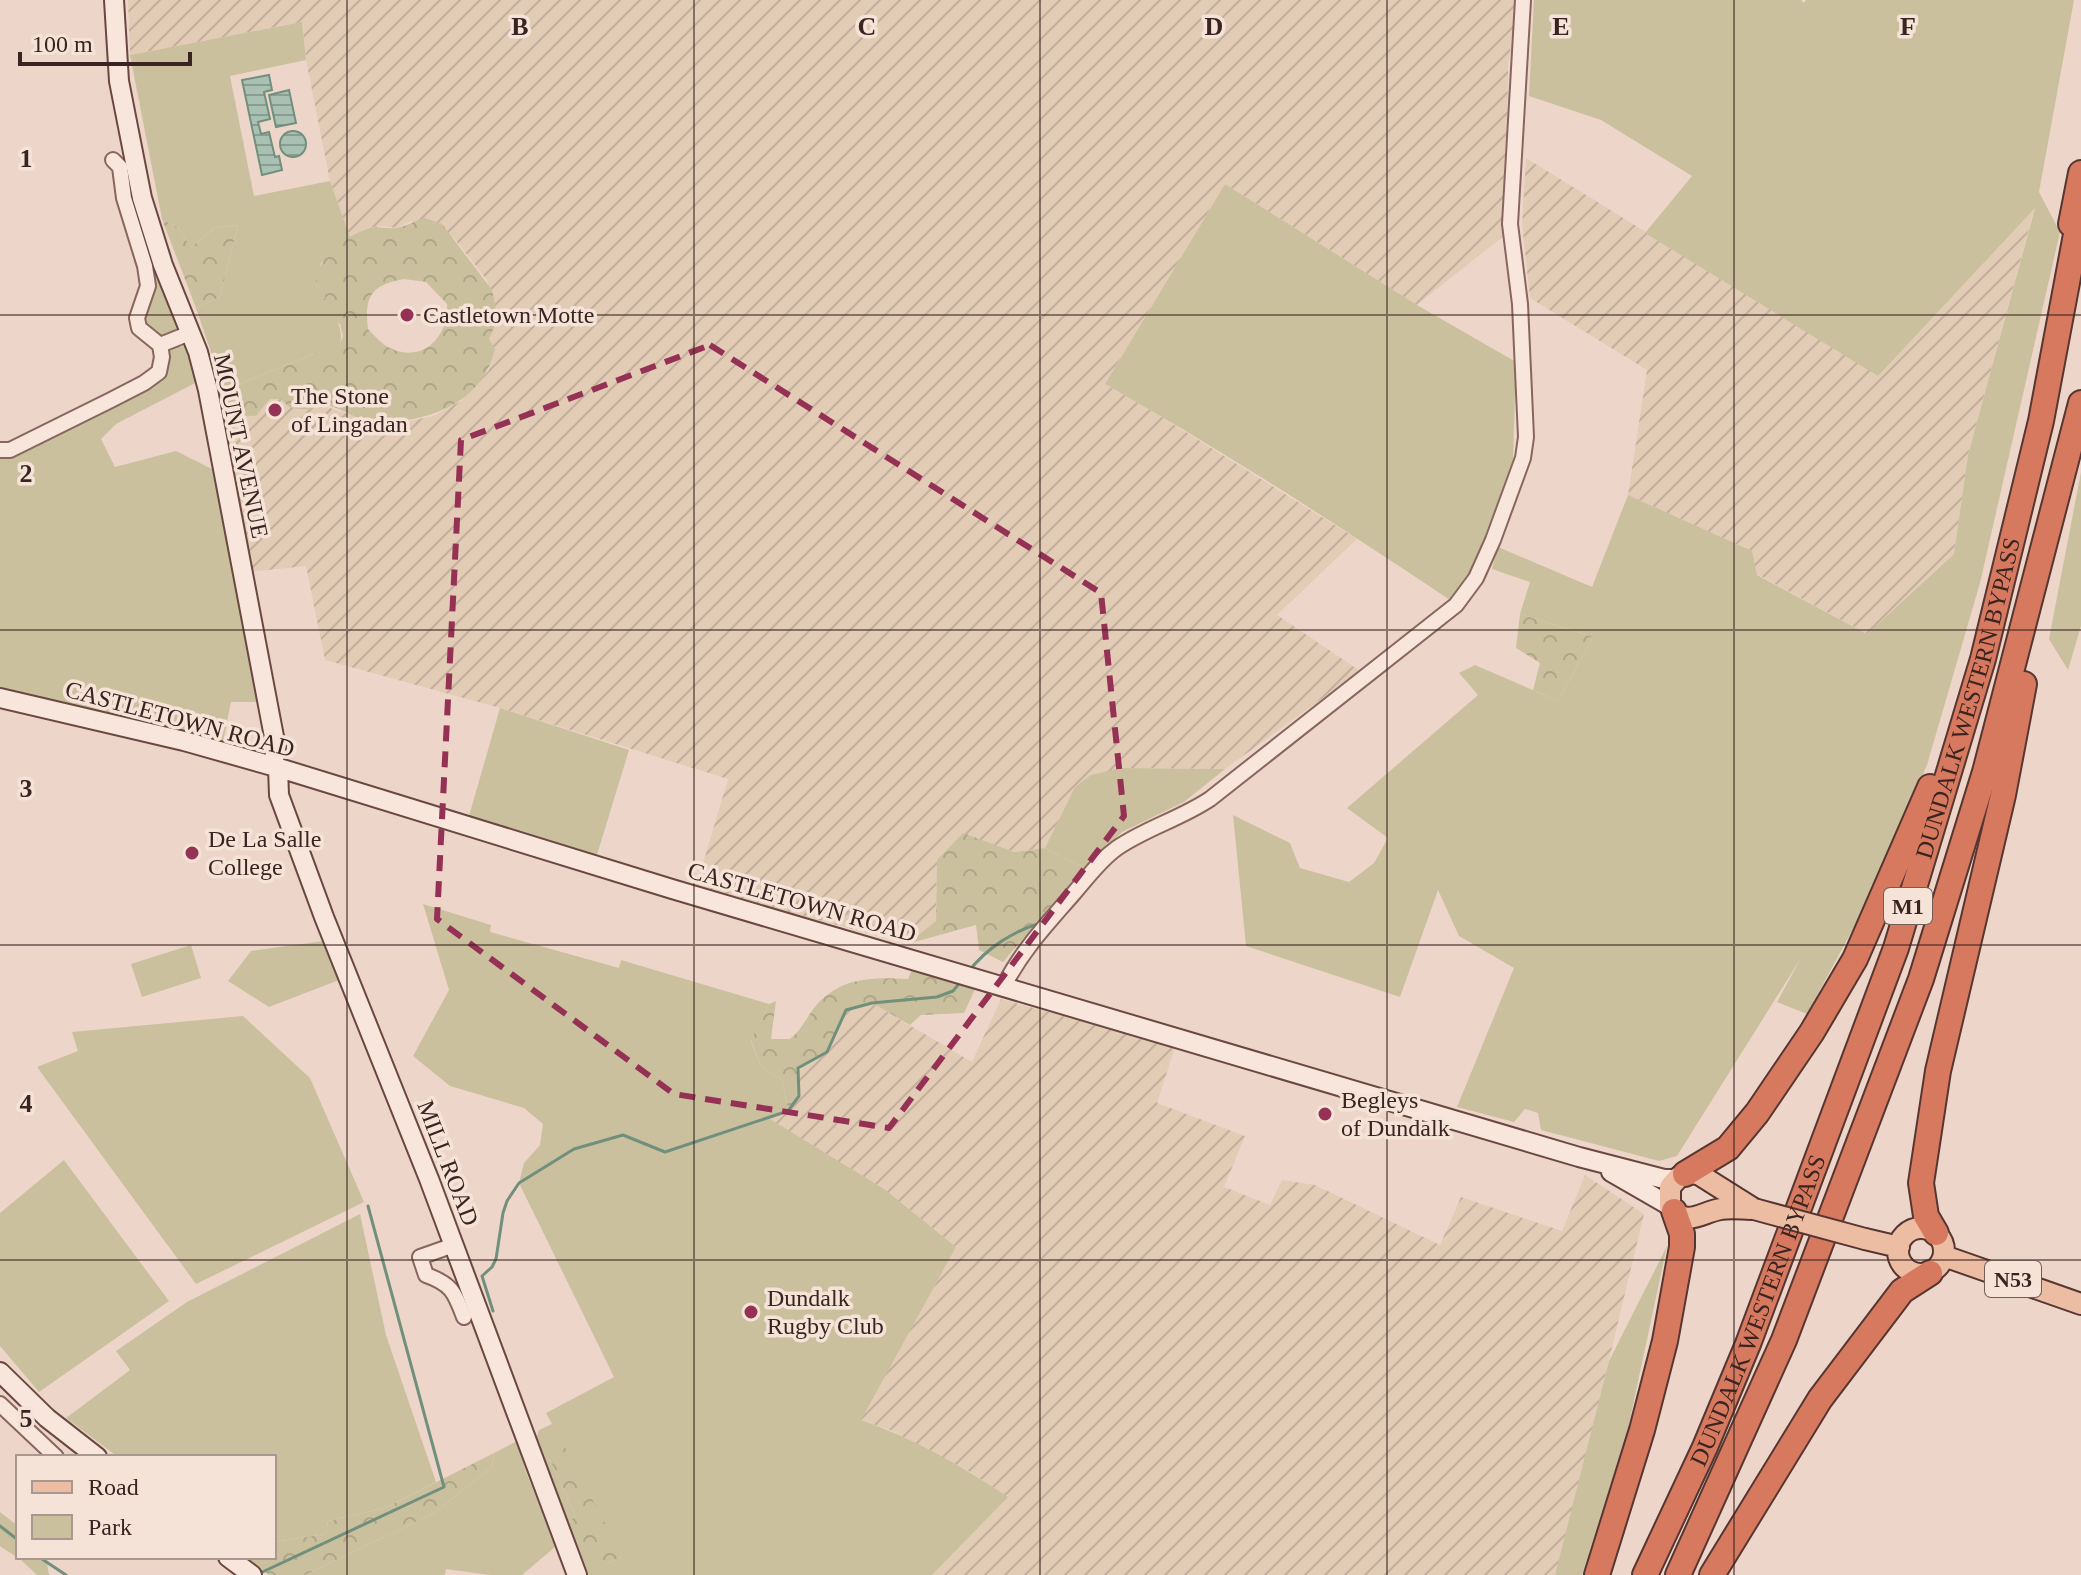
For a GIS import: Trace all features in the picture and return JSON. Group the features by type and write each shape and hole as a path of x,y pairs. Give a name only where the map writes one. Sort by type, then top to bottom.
{"highway":[{"path":"1689,1177 1728,1148 1757,1113 1812,1032 1855,959 1928,794 1965,680 2033,417 2081,173"},
{"name":"DUNDALK WESTERN BYPASS","path":"1645,1575 1705,1447 1748,1344 1896,948 1983,659 2041,421 2081,208"},
{"path":"1712,1575 1820,1399 1902,1291 1937,1254 1921,1183 1938,1071 2003,795 2078,415"},
{"name":"DUNDALK WESTERN BYPASS","path":"1678,1575 1784,1340 1921,979 1985,772 2078,415"},
{"path":"1597,1575 1642,1430 1665,1341 1682,1247 1682,1234 1672,1208"}],"main road":[{"name":"MOUNT AVENUE","path":"114,0 119,81 142,198 163,265 198,352 208,390 276,747 275,767"},
{"name":"CASTLETOWN ROAD","path":"0,698 184,741 275,767 657,885 1588,1159 1664,1179 1689,1177"},
{"name":"MILL ROAD","path":"275,767 279,795 324,917 454,1245 577,1575"},
{"name":"CASTLETOWN ROAD","path":"1588,1159 1672,1208"},
{"path":"1689,1177 1668,1193 1672,1208 1686,1218 1720,1209 1754,1209"},
{"path":"1689,1177 1754,1209 1899,1247 1901,1240 1913,1230 1921,1228 1937,1254"},
{"path":"1689,1177 1714,1192 1714,1200 1704,1215"},
{"name":"N53","path":"1899,1247 1900,1261 1916,1274 1937,1254 2081,1304"},
{"path":"4,1384 94,1455"},
{"path":"231,1559 252,1575"}],"street":[{"path":"1004,986 1032,939 1114,850 1210,799 1456,605 1476,578 1515,480 1526,437 1520,304 1510,224 1523,0"},
{"path":"0,450 10,450 144,383 159,372 162,357 160,345 139,328 137,318 148,286 145,266 124,198 120,167 113,160"},
{"path":"160,345 190,333"},
{"path":"454,1245 420,1257 426,1275 447,1284 455,1292 464,1317"},
{"path":"0,1404 54,1455"}],"highlighted area":[{"path":"710,345 1101,593 1124,816 889,1128 674,1094 437,919 461,440"}],"shaded area":[{"path":"128,0 1517,0 1508,67 1506,234 1417,305 1225,184 1105,384 1357,539 1277,615 1360,671 1225,769 1120,768 1075,788 1045,848 1014,852 963,834 937,860 936,921 907,944 696,887 728,779 500,708 325,660 306,566 249,572 223,429 228,415 237,417 270,399 282,399 309,409 321,405 366,420 410,421 433,416 461,401 489,370 489,339 498,319 487,280 453,237 411,221 397,228 369,228 350,237 330,181 306,60 302,22 130,55"},
{"path":"269,75 272,90 264,92 270,119 258,122 261,134 269,132 275,157 279,156 282,170 262,175 242,80"},
{"path":"289,90 296,123 276,127 269,95"},
{"path":"293,131 302,135 306,144 302,153 293,157 284,153 280,144 284,135"},
{"path":"1526,158 1878,375 2035,206 1968,455 1954,554 1867,634 1757,574 1751,551 1628,495 1647,370 1530,298 1522,224"},
{"path":"1001,999 1175,1047 1157,1103 1245,1136 1224,1187 1270,1205 1282,1180 1315,1185 1440,1245 1461,1197 1562,1231 1585,1175 1644,1214 1555,1575 932,1575 1007,1497 972,1473 890,1430 860,1420 956,1247 883,1189 769,1119 788,1111 799,1096 798,1068 827,1052 846,1010 872,1003 972,1062"}],"green space":[{"path":"1534,0 1801,0 1804,3 1806,0 2074,0 2039,192 2060,232 1980,583 1927,765 1862,912 1807,1014 1777,1002 1801,958 1677,1156 1659,1161 1541,1130 1538,1113 1525,1109 1514,1122 1457,1107 1514,968 1459,936 1438,890 1400,997 1246,946 1233,815 1290,843 1300,868 1349,882 1374,863 1388,838 1347,808 1478,695 1459,673 1475,665 1558,701 1593,637 1520,614 1530,582 1492,569 1498,547 1592,587 1628,495 1752,551 1757,575 1867,634 1954,554 1968,455 2035,208 1878,376 1645,233 1692,176 1601,120 1529,96"},
{"path":"302,22 306,60 230,76 254,196 330,181 350,237 321,263 316,284 325,291 328,306 339,324 341,339 339,348 314,354 224,390 196,308 220,297 238,225 215,228 191,247 178,228 162,219 130,55"},
{"path":"1225,184 1417,305 1516,362 1513,460 1472,571 1450,600 1280,489 1105,384"},
{"path":"425,218 442,224 492,290 498,319 489,339 495,349 488,369 477,385 446,408 408,420 367,420 327,405 290,408 281,399 270,399 256,416 228,415 224,390 339,347 343,336 340,324 324,319 318,307 325,298 325,291 316,284 321,265 334,248 370,228 396,228","holes":["404,279 426,282 447,304 447,315 439,336 433,343 415,352 388,347 368,329 367,308 372,294 377,288"]},
{"path":"162,219 178,228 191,247 215,228 238,225 220,297 196,308"},
{"path":"154,261 180,330 159,336 146,326 145,313 153,294"},
{"path":"186,346 199,381 116,424 101,439 115,467 176,451 214,470 258,702 231,702 227,722 152,705 133,719 0,689 0,456 147,387 169,348"},
{"path":"2081,472 2081,626 2068,670 2049,639"},
{"path":"1520,614 1593,637 1558,701 1533,690 1540,663 1516,648"},
{"path":"152,705 227,722 223,742 133,719"},
{"path":"500,708 629,750 597,855 469,816"},
{"path":"1120,768 1225,769 1184,802 1122,832 1084,868 1045,848 1075,787 1091,775"},
{"path":"963,833 1014,852 1045,848 1084,868 1003,962 979,950 976,925 907,944 936,921 937,860"},
{"name":"Dundalk Rugby Club","path":"423,904 491,925 490,932 619,968 621,960 769,1004 751,1041 761,1067 782,1080 788,1111 770,1119 884,1189 956,1247 861,1420 937,1454 1008,1497 932,1575 583,1575 579,1565 605,1565 622,1556 549,1458 575,1514 566,1531 533,1446 539,1430 552,1424 546,1413 614,1377 519,1183 524,1163 540,1145 543,1124 524,1108 450,1086 413,1056 449,990"},
{"path":"324,941 339,980 269,1007 228,981 251,951"},
{"path":"191,945 201,978 142,997 131,964"},
{"path":"913,967 977,985 964,1013 921,1015 910,1025 872,1003 846,1010 827,1052 798,1068 799,1096 788,1111 782,1080 761,1067 751,1040 769,1004 776,1001 771,1039 790,1039 814,1008 834,990 869,979 908,979"},
{"path":"243,1016 310,1078 364,1202 196,1284 37,1067 78,1051 72,1032"},
{"path":"64,1160 169,1301 39,1392 0,1346 0,1213"},
{"path":"360,1214 386,1335 436,1482 385,1508 328,1521 326,1534 276,1542 276,1455 115,1455 66,1418 130,1370 116,1351 187,1302"},
{"path":"1667,1246 1627,1433 1582,1575 1555,1575 1609,1361"},
{"path":"560,1438 622,1556 605,1565 579,1565 566,1531 575,1514 549,1458"},
{"path":"517,1441 555,1547 522,1575 490,1575 446,1569 445,1575 305,1575 434,1513 492,1467 494,1453"},
{"path":"494,1453 492,1467 434,1513 305,1575 269,1575 249,1559 276,1559 276,1542 326,1534 328,1521 385,1508"},
{"path":"0,1512 16,1524 16,1557 0,1546"},
{"path":"46,1559 49,1575 37,1575 21,1560"}],"waterway":[{"path":"969,971 1001,941 1041,923"},
{"path":"493,1311 482,1276 496,1259 503,1213 519,1183 574,1149 623,1135 665,1152 788,1111 799,1096 798,1068 827,1052 846,1010 872,1003 937,997 953,991 962,980"},
{"path":"258,1574 444,1487 368,1206"},
{"path":"0,1526 16,1538"},
{"path":"42,1559 66,1575"}],"place":[{"name":"Castletown Motte","path":"407,315"},
{"name":"The Stone of Lingadan","path":"275,410"},
{"name":"De La Salle College","path":"192,853"},
{"name":"Begleys of Dundalk","path":"1325,1114"},
{"name":"Dundalk Rugby Club","path":"751,1312"}]}
